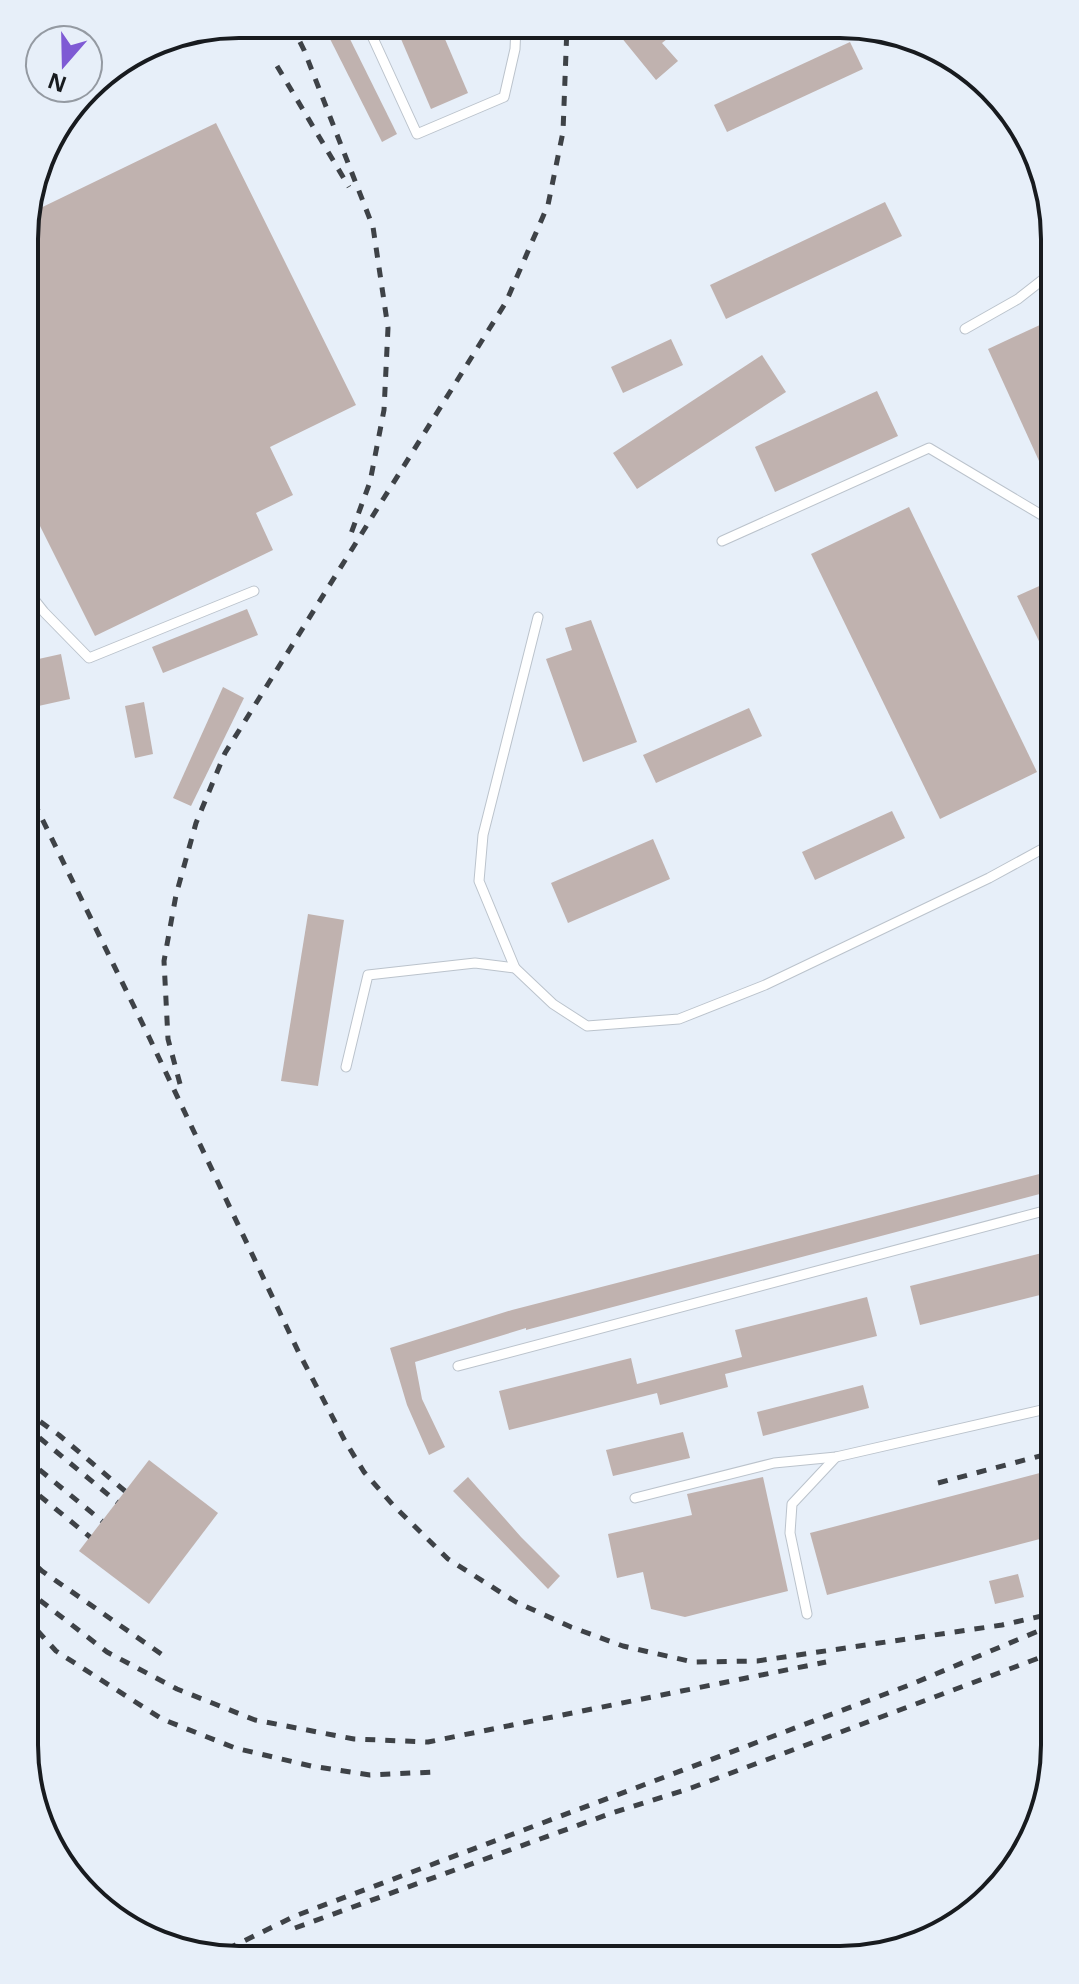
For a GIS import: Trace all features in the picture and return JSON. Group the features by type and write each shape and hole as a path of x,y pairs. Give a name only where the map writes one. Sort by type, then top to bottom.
{"lane":[{"path":"373,38 417,134 504,97 515,38"},
{"path":"965,329 1018,299 1041,281"},
{"path":"722,541 929,448 1041,515"},
{"path":"38,604 89,658 254,591"},
{"path":"538,617 483,835 479,881 515,968 553,1004 587,1026 679,1019 765,985 989,878 1041,850"},
{"path":"346,1067 368,975 475,963 515,968"},
{"path":"458,1366 1041,1212"},
{"path":"635,1498 774,1463 836,1457 1041,1410"},
{"path":"807,1614 790,1533 792,1504 836,1457"}],"building":[{"path":"330,38 349,38 397,134 382,142"},
{"path":"401,38 445,38 468,93 431,109"},
{"path":"622,38 668,38 662,43 678,61 656,80"},
{"path":"850,42 863,69 727,132 714,105"},
{"path":"216,123 356,405 270,447 293,495 256,513 273,550 95,636 38,522 38,239 41,208"},
{"path":"885,202 902,236 726,319 710,285"},
{"path":"1041,324 1041,465 988,349"},
{"path":"671,339 683,365 623,393 611,367"},
{"path":"762,355 786,392 637,489 613,453"},
{"path":"877,391 898,436 775,492 755,447"},
{"path":"909,507 1037,772 940,819 811,554"},
{"path":"1041,585 1041,645 1017,596"},
{"path":"247,609 258,635 163,673 152,647"},
{"path":"591,620 637,742 583,762 546,659 572,650 565,628"},
{"path":"61,654 70,699 38,706 38,659"},
{"path":"223,687 244,698 191,806 173,798"},
{"path":"144,702 153,754 135,758 125,706"},
{"path":"749,708 762,736 656,783 643,755"},
{"path":"892,811 905,838 815,880 802,852"},
{"path":"653,839 670,879 568,923 551,883"},
{"path":"308,914 344,920 318,1086 281,1081"},
{"path":"1041,1174 1041,1194 526,1328 415,1362 422,1399 445,1447 429,1455 407,1405 390,1348 512,1310"},
{"path":"1041,1253 1041,1295 920,1325 910,1286"},
{"path":"867,1297 877,1336 725,1374 728,1387 660,1405 657,1393 509,1430 499,1391 631,1358 637,1384 742,1357 735,1330"},
{"path":"863,1385 869,1408 763,1436 757,1412"},
{"path":"683,1432 690,1458 613,1476 606,1450"},
{"path":"149,1460 218,1513 149,1604 79,1551"},
{"path":"1041,1473 1041,1539 827,1595 810,1533"},
{"path":"468,1477 560,1576 548,1589 453,1491"},
{"path":"763,1477 788,1591 685,1617 651,1609 643,1572 617,1578 608,1534 692,1515 687,1494"},
{"path":"1018,1574 1024,1597 995,1604 989,1581"}],"railway":[{"path":"298,38 373,227 388,328 384,410 370,482 349,539"},
{"path":"180,1084 168,1039 164,961 176,895 196,823 225,753 506,302 548,205 563,132 567,38"},
{"path":"277,66 349,187"},
{"path":"38,811 299,1353 345,1441 364,1472 448,1559 516,1602 571,1627 623,1646 693,1662 757,1661 1002,1625 1041,1616"},
{"path":"38,1420 125,1491"},
{"path":"38,1437 117,1502"},
{"path":"938,1483 1041,1456"},
{"path":"38,1468 102,1521"},
{"path":"38,1494 90,1537"},
{"path":"38,1567 164,1656"},
{"path":"38,1599 107,1652 177,1689 255,1720 354,1739 428,1742 826,1662"},
{"path":"234,1946 295,1916 912,1684 1041,1630"},
{"path":"38,1631 56,1651 162,1719 235,1748 311,1766 370,1775 434,1772"},
{"path":"295,1928 609,1814 691,1788 1041,1657"}]}
